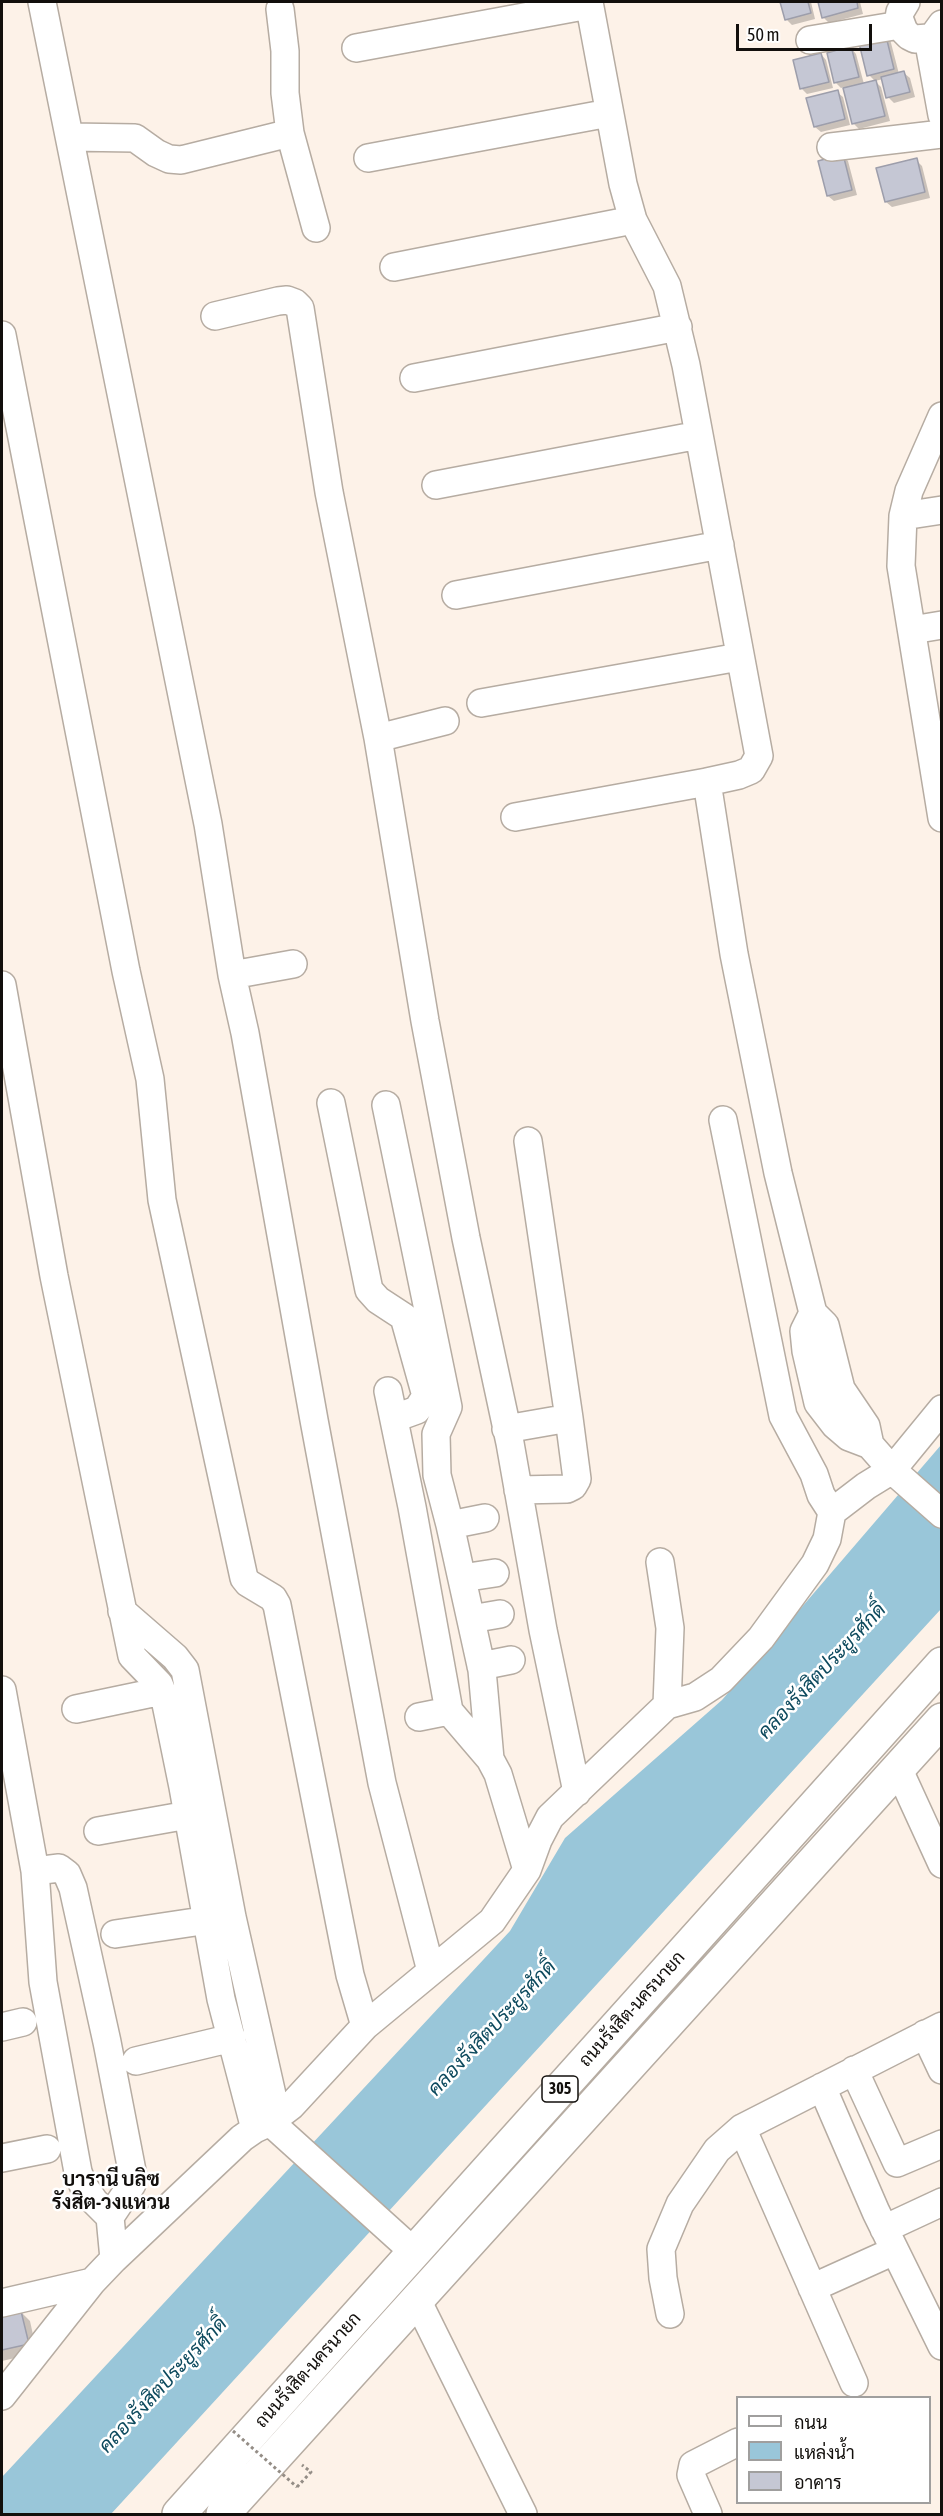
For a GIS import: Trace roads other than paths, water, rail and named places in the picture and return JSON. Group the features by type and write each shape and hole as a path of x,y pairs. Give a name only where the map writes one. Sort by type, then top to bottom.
{"main road":[{"name":"ถนนรังสิต-นครนายก","path":"179,2514 408,2247 942,1664"},
{"name":"ถนนรังสิต-นครนายก","path":"223,2514 942,1720"}],"street":[{"path":"42,2 203,802 232,975 245,1033 382,1783 431,1971"},
{"path":"935,2 942,10"},
{"path":"356,48 589,3 623,184 633,220 667,286 678,327 759,756 751,770 739,776 515,816"},
{"path":"280,9 290,133 316,228"},
{"path":"810,39 903,13 909,36 915,39 935,31 942,115"},
{"path":"368,159 609,113"},
{"path":"70,137 135,138 156,153 169,159 181,160 290,133"},
{"path":"831,147 942,134"},
{"path":"394,267 633,220"},
{"path":"214,316 287,300 300,308 329,492 378,738 425,1021 466,1238 518,1490 543,1630 577,1792"},
{"path":"414,378 678,327"},
{"path":"2,335 126,971 150,1079 162,1200 244,1578 248,1583 273,1598 277,1605 350,1975 365,2026"},
{"path":"941,416 909,491 903,516 901,566 912,630 935,730 942,818"},
{"path":"436,485 699,435"},
{"path":"903,516 942,510"},
{"path":"456,595 720,545"},
{"path":"912,630 942,625"},
{"path":"480,703 739,657"},
{"path":"378,738 445,722"},
{"path":"707,782 734,954 778,1173 813,1313 804,1331 806,1351 818,1403 835,1425 849,1437 870,1445 897,1474 942,1514"},
{"path":"232,975 293,964"},
{"path":"2,985 54,1276 132,1656 159,1684 162,1691 188,1815 219,1919 267,2122"},
{"path":"331,1103 369,1290 378,1300 404,1317 426,1396 417,1410 395,1418"},
{"path":"386,1105 448,1407 436,1434 437,1475 481,1666 490,1760"},
{"path":"723,1120 783,1416 814,1474 821,1495 832,1512"},
{"path":"518,1490 567,1489 573,1486 577,1479 528,1141"},
{"path":"388,1391 395,1418 449,1712 490,1760 498,1774 527,1870"},
{"path":"2,2396 13,2371 114,2259 242,2138 291,2106 365,2026 492,1921 527,1870 538,1840 550,1817 667,1705 695,1697 721,1680 761,1638 815,1564 827,1539 832,1512 866,1486 897,1474 942,1408"},
{"path":"506,1429 569,1418"},
{"path":"450,1525 485,1518"},
{"path":"660,1562 670,1628 667,1705"},
{"path":"462,1578 495,1573"},
{"path":"122,1611 175,1658 185,1670 219,1919 221,1999 232,2038 267,2122 408,2247"},
{"path":"471,1619 500,1614"},
{"path":"481,1666 511,1660"},
{"path":"2,1690 35,1871 43,1982 78,2172 83,2185 94,2201 110,2217"},
{"path":"76,1709 162,1691"},
{"path":"419,1717 449,1712"},
{"path":"898,1768 942,1864"},
{"path":"98,1831 188,1815"},
{"path":"35,1871 59,1868 67,1874 73,1888 107,2042 133,2176 132,2184 110,2217 114,2259"},
{"path":"115,1934 219,1919"},
{"path":"670,2314 663,2278 661,2249 680,2204 717,2150 742,2128 934,2030 942,2070"},
{"path":"136,2061 232,2038"},
{"path":"854,2070 897,2163 942,2144"},
{"path":"822,2087 889,2240 941,2344"},
{"path":"742,2128 854,2383"},
{"path":"2,2158 47,2149"},
{"path":"812,2288 889,2240 942,2202"},
{"path":"2,2303 92,2283"},
{"path":"417,2300 523,2514"},
{"path":"708,2514 691,2475 693,2465 736,2443"}],"water":[{"name":"คลองรังสิตประยูรศักดิ์","path":"941,1445 941,1609 111,2514 2,2514 2,2477 510,1931 565,1838 722,1700"}],"district":[{"name":"บารานี บลิซ รังสิต-วงแหวน","path":"111,2192"}]}
